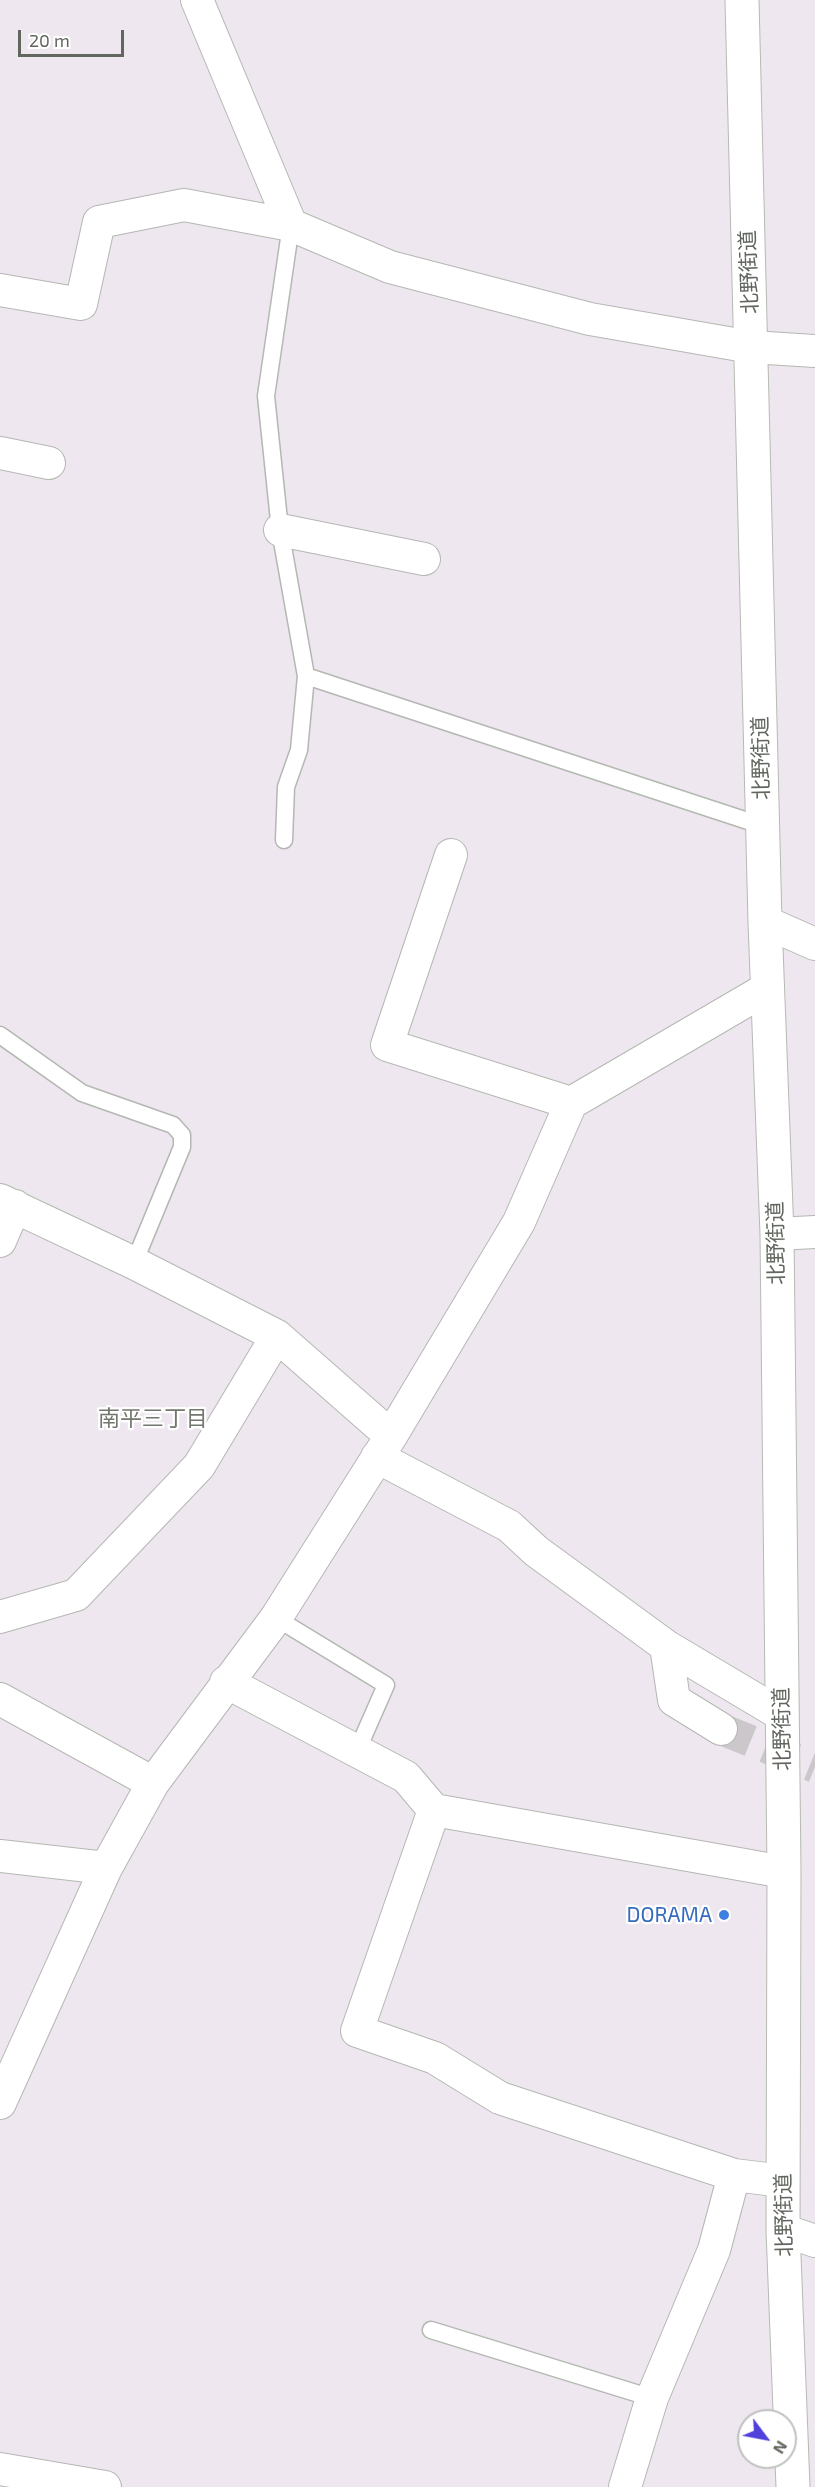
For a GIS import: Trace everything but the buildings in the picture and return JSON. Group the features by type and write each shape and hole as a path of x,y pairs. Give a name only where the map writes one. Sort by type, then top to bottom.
{"main road":[{"name":"北野街道","path":"742,0 765,922 777,1234 784,1872 783,2230 793,2487"}],"street":[{"path":"197,0 291,225"},
{"path":"0,290 81,304 99,222 184,205 291,225 390,267 590,319 751,347 815,351"},
{"path":"0,453 49,463"},
{"path":"280,530 424,559"},
{"path":"451,855 387,1045 571,1103"},
{"path":"765,922 815,944"},
{"path":"0,2103 106,1868 153,1783 226,1682 276,1618 384,1446 519,1222 571,1103 768,988"},
{"path":"0,1241 8,1203 134,1263 277,1336 384,1446 509,1526 536,1551 666,1646 782,1715"},
{"path":"777,1234 815,1232"},
{"path":"0,1619 76,1595 200,1466 277,1336"},
{"path":"666,1646 674,1700 721,1729"},
{"path":"226,1682 406,1777 434,1810 784,1872"},
{"path":"0,1699 153,1783"},
{"path":"434,1810 357,2031 435,2058 500,2098 734,2175 783,2181"},
{"path":"0,1856 106,1868"},
{"path":"625,2487 652,2398 714,2250 734,2175"},
{"path":"783,2230 815,2241"},
{"path":"0,2469 105,2487"}],"lane":[{"path":"284,840 286,787 299,750 306,676 280,530 266,396 291,225"},
{"path":"306,676 763,826"},
{"path":"0,1035 82,1093 173,1125 182,1135 182,1147 134,1263"},
{"path":"276,1618 386,1685 357,1751"},
{"path":"431,2330 652,2398"}],"tunnel":[{"path":"721,1729 815,1767"}],"place":[{"name":"DORAMA","path":"724,1915"}],"district":[{"name":"南平三丁目","path":"153,1419"}]}
